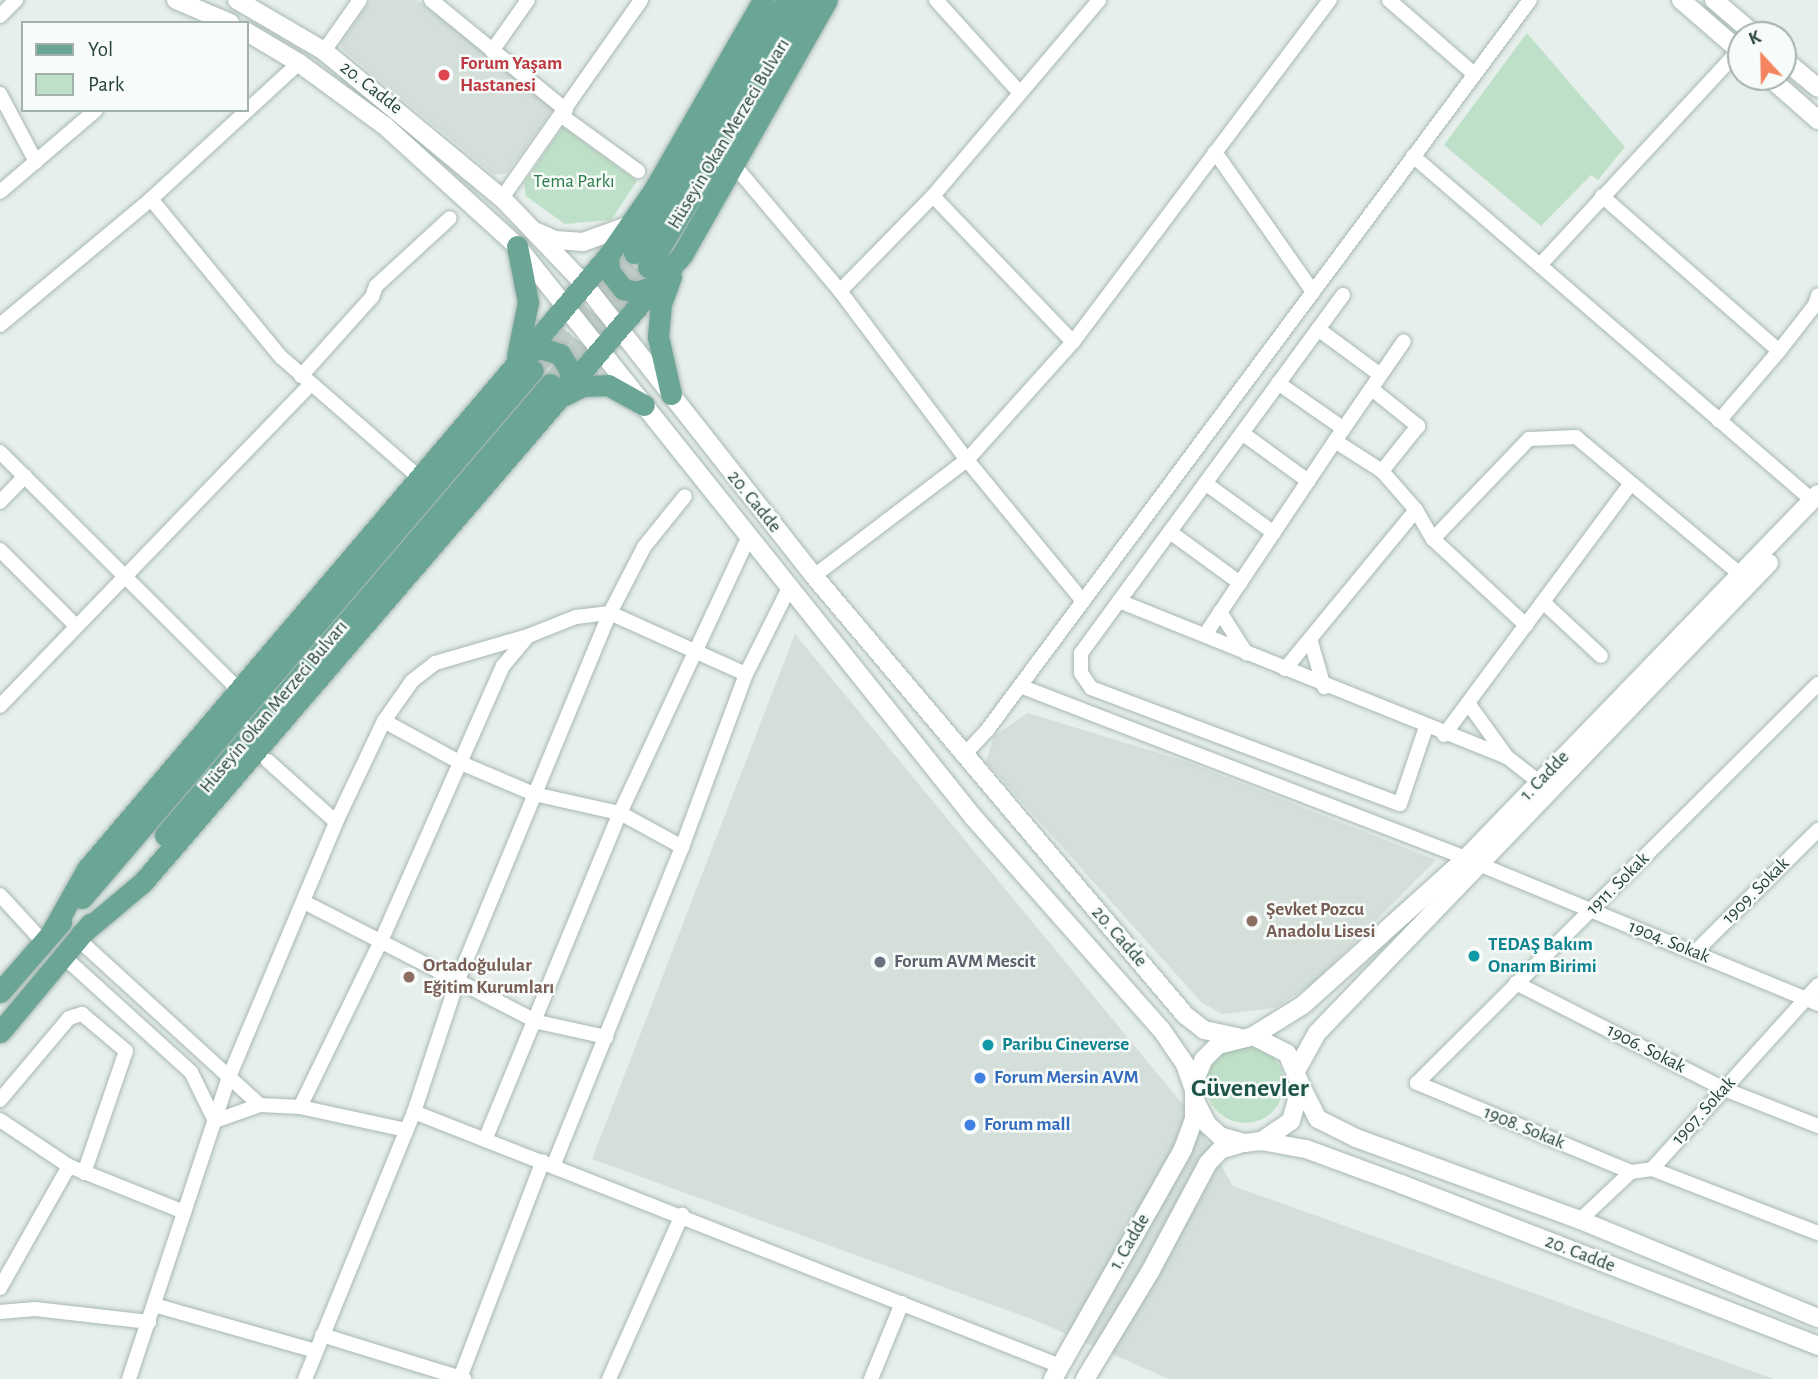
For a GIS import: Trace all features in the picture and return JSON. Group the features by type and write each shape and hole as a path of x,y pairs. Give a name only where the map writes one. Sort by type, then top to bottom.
{"main road":[{"path":"521,367 633,223 763,0"},
{"name":"Hüseyin Okan Merzeci Bulvarı","path":"0,1032 80,936 556,392 602,350 620,328 646,268 787,0"},
{"name":"Hüseyin Okan Merzeci Bulvarı","path":"646,268 809,0"},
{"path":"671,394 659,352 659,321 666,288 682,255 827,0"},
{"path":"517,246 528,302 521,346 521,367"},
{"path":"608,256 609,271 623,289 637,292 646,268 682,255"},
{"path":"47,938 87,869 421,479 540,348 560,354 571,372 556,392"},
{"name":"Hüseyin Okan Merzeci Bulvarı","path":"0,992 521,367"},
{"path":"556,392 595,385 618,388 644,405"}],"street":[{"path":"0,16 16,0"},
{"path":"176,0 204,17 221,21"},
{"name":"20. Cadde","path":"237,0 324,51 502,198 585,285 814,576 963,756 1185,1015 1204,1030 1245,1037"},
{"path":"324,51 360,0"},
{"path":"431,0 564,113 638,171"},
{"path":"492,51 528,0"},
{"path":"502,198 642,0"},
{"path":"936,0 1020,93"},
{"path":"840,291 933,196 1100,0"},
{"path":"814,576 967,460 1073,342 1330,0"},
{"path":"1389,0 1473,73"},
{"path":"963,756 1020,686 1473,73 1530,0"},
{"path":"1681,0 1727,40"},
{"path":"1725,3 1742,21"},
{"name":"20. Cadde","path":"248,33 299,63 385,126 517,246 974,818 1161,1029 1185,1064 1195,1096"},
{"path":"248,110 299,63"},
{"path":"1541,264 1727,65"},
{"path":"1797,71 1818,88"},
{"path":"1785,91 1818,120"},
{"path":"0,94 36,162"},
{"path":"0,192 94,112"},
{"path":"0,325 151,199 246,112"},
{"path":"1215,152 1313,292"},
{"path":"1413,156 1541,264 1718,421 1816,502"},
{"path":"734,165 840,291 967,460 1082,599"},
{"path":"933,196 1073,342"},
{"path":"1602,196 1779,351"},
{"path":"151,199 305,381 421,479"},
{"path":"0,706 305,381 372,297 376,286 450,218"},
{"path":"529,228 555,240 583,242 633,223"},
{"path":"1343,295 1081,653 1081,673 1091,688 1400,804 1426,727"},
{"path":"1718,421 1779,351 1818,295"},
{"path":"1318,329 1379,374"},
{"path":"1205,635 1335,441 1373,390 1379,374 1404,341"},
{"path":"1278,383 1344,429"},
{"path":"1373,390 1418,426 1382,471"},
{"path":"1242,433 1308,481"},
{"path":"1433,539 1529,439 1576,437 1629,486 1741,575"},
{"path":"1335,441 1382,471 1416,510 1433,539 1525,625"},
{"path":"0,452 126,574 240,691"},
{"path":"0,502 25,476"},
{"path":"1205,483 1274,533"},
{"path":"1444,735 1629,486"},
{"path":"305,1379 414,1112 457,982 610,613 644,547 685,496"},
{"name":"1. Cadde","path":"1245,1037 1303,1005 1473,861 1539,782 1816,502"},
{"name":"1. Cadde","path":"1299,1078 1317,1033 1473,861 1816,502"},
{"path":"1284,669 1311,642 1416,510"},
{"path":"1170,532 1240,583"},
{"path":"485,1140 537,1022 620,813 749,536"},
{"path":"0,550 76,626"},
{"path":"323,1335 462,1378 548,1163 606,1037 682,847 746,674 789,587"},
{"path":"1119,601 1324,687 1507,757"},
{"path":"1543,602 1601,656"},
{"path":"1220,612 1246,653"},
{"path":"130,1379 229,1077 306,903 336,822 384,722 412,681 435,663 528,636 576,617 610,613 746,674"},
{"path":"300,1107 381,941 503,666 528,636"},
{"path":"1311,642 1324,687"},
{"name":"1911. Sokak","path":"1417,1083 1818,684"},
{"name":"1904. Sokak","path":"1020,686 1473,861 1811,1001"},
{"path":"1468,703 1507,757 1539,782"},
{"path":"384,722 461,763 534,794 620,813 682,847"},
{"path":"268,761 336,822"},
{"name":"1909. Sokak","path":"1694,953 1818,830"},
{"path":"0,895 47,938"},
{"path":"306,903 537,1022 606,1037"},
{"path":"80,936 260,1105"},
{"path":"63,956 191,1072 215,1121"},
{"name":"1906. Sokak","path":"1516,983 1724,1089 1818,1126"},
{"name":"1907. Sokak","path":"1652,1169 1724,1089 1811,1001 1818,985"},
{"path":"0,1100 69,1018 82,1014 126,1051 84,1173"},
{"path":"1245,1037 1272,1042 1299,1078 1291,1121 1253,1142 1220,1136 1207,1124 1195,1096 1204,1059 1218,1045 1245,1037"},
{"name":"20. Cadde","path":"1299,1078 1318,1119 1356,1138 1580,1220 1818,1318"},
{"name":"1908. Sokak","path":"1417,1083 1631,1172"},
{"name":"1. Cadde","path":"1057,1373 1182,1149 1195,1096"},
{"path":"215,1121 260,1105 300,1107 406,1130"},
{"path":"414,1112 902,1303 1057,1373"},
{"path":"0,1120 69,1166 184,1212"},
{"name":"20. Cadde","path":"1253,1142 1306,1149 1818,1346"},
{"name":"1. Cadde","path":"1085,1379 1150,1272 1208,1163 1220,1150 1253,1142"},
{"path":"0,1288 69,1166"},
{"path":"1580,1220 1631,1172 1652,1169 1818,1233"},
{"path":"609,1379 682,1215"},
{"path":"871,1379 902,1303"},
{"path":"154,1305 316,1351"},
{"path":"0,1312 35,1309 149,1322"}],"shaded area":[{"name":"Forum Yaşam Hastanesi","path":"371,0 417,0 554,108 507,173 494,175 343,50 340,44"},
{"name":"Forum Mersin AVM","path":"795,634 1194,1118 1233,1186 1774,1379 1169,1379 1034,1320 592,1159"},
{"name":"Şevket Pozcu Anadolu Lisesi","path":"1028,713 1185,761 1436,860 1315,982 1275,1008 1222,1014 1201,1002 986,762 994,736"}],"green space":[{"path":"1527,33 1625,147 1598,180 1591,175 1541,226 1444,145"},
{"name":"Tema Parkı","path":"563,127 637,181 611,220 565,224 526,196 524,183"},
{"path":"1245,1045 1260,1048 1273,1056 1281,1069 1284,1084 1281,1099 1273,1112 1260,1120 1245,1123 1230,1120 1217,1112 1209,1099 1206,1084 1209,1069 1217,1056 1230,1048"}],"tunnel":[{"path":"533,370 634,253"},
{"path":"550,384 648,267"}],"place":[{"name":"Forum Yaşam Hastanesi","path":"444,75"},
{"name":"Şevket Pozcu Anadolu Lisesi","path":"1252,921"},
{"name":"TEDAŞ Bakım Onarım Birimi","path":"1474,956"},
{"name":"Forum AVM Mescit","path":"880,962"},
{"name":"Ortadoğulular Eğitim Kurumları","path":"409,977"},
{"name":"Paribu Cineverse","path":"988,1045"},
{"name":"Forum Mersin AVM","path":"980,1078"},
{"name":"Forum mall","path":"970,1125"}],"district":[{"name":"Güvenevler","path":"1250,1089"}]}
